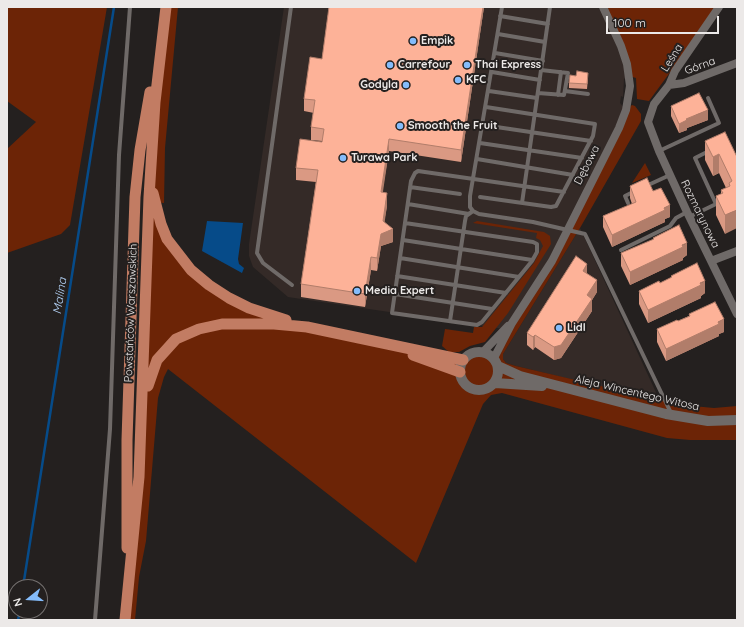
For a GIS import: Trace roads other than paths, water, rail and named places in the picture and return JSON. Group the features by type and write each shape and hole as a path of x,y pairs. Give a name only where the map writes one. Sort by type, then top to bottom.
{"main road":[{"name":"Powstańców Warszawskich","path":"127,601 127,440 135,197 143,128 166,7"},
{"name":"Powstańców Warszawskich","path":"125,620 136,524 141,443 150,175 163,27"},
{"path":"150,175 155,202 167,239 191,270 219,292 241,304 308,327 463,360"},
{"path":"141,443 149,379 159,357 176,339 199,329 222,324 274,324 308,327"},
{"path":"390,345 460,372"}],"street":[{"name":"Dębowa","path":"496,362 512,323 544,274 568,230 618,128 628,101 630,86 627,64 603,7"},
{"name":"Leśna","path":"648,122 654,104 669,85 675,72 719,7"},
{"name":"Górna","path":"669,85 684,83 737,63"},
{"name":"Rozmarynowa","path":"648,122 659,151 688,215 737,314"},
{"path":"711,261 737,251"},
{"name":"Dębowa","path":"484,352 504,329 512,323"},
{"path":"472,352 484,352 496,362 498,375 495,383 485,389 474,390 464,383 460,372 463,360 472,352"},
{"name":"Aleja Wincentego Witosa","path":"496,362 512,374 672,415 708,420 737,420"},
{"name":"Aleja Wincentego Witosa","path":"495,383 556,386"}],"lane":[{"path":"95,620 110,429 119,155 130,7"},
{"path":"291,7 257,253 263,263 292,285"},
{"path":"450,321 463,231 465,221 471,212 469,202 478,159 502,7"},
{"path":"522,203 550,7"},
{"path":"500,16 548,24"},
{"path":"498,34 545,42"},
{"path":"495,53 543,61"},
{"path":"538,93 564,95 568,73 541,70"},
{"path":"492,72 540,80"},
{"path":"558,94 562,72"},
{"path":"489,91 537,98"},
{"path":"565,91 588,94"},
{"path":"659,151 719,123 708,98"},
{"path":"480,197 554,207 558,204 591,141 595,124 486,107"},
{"path":"483,125 591,141"},
{"path":"480,142 582,158"},
{"path":"621,250 670,226 676,218 716,204 695,158 715,148"},
{"path":"478,159 573,175"},
{"path":"405,223 535,243 538,249 532,260 482,322 477,325 392,313 410,187 413,176 418,171 564,192"},
{"path":"643,188 670,175"},
{"path":"410,187 460,194"},
{"path":"628,203 625,196 637,190"},
{"path":"408,204 471,212 585,234 672,415"},
{"path":"403,240 532,260"},
{"path":"400,258 519,277"},
{"path":"397,276 506,292"},
{"path":"395,294 492,309"}],"water":[{"path":"207,221 243,223 238,259 239,264 244,268 242,273 202,251"}],"waterway":[{"name":"Malina","path":"24,579 114,7"}],"place":[{"name":"Empik","path":"413,41"},
{"name":"Carrefour","path":"390,65"},
{"name":"Thai Express","path":"467,65"},
{"name":"KFC","path":"458,80"},
{"name":"Godyla","path":"406,85"},
{"name":"Smooth the Fruit","path":"400,126"},
{"name":"Turawa Park","path":"343,158"},
{"name":"Media Expert","path":"357,291"},
{"name":"Lidl","path":"559,328"}]}
